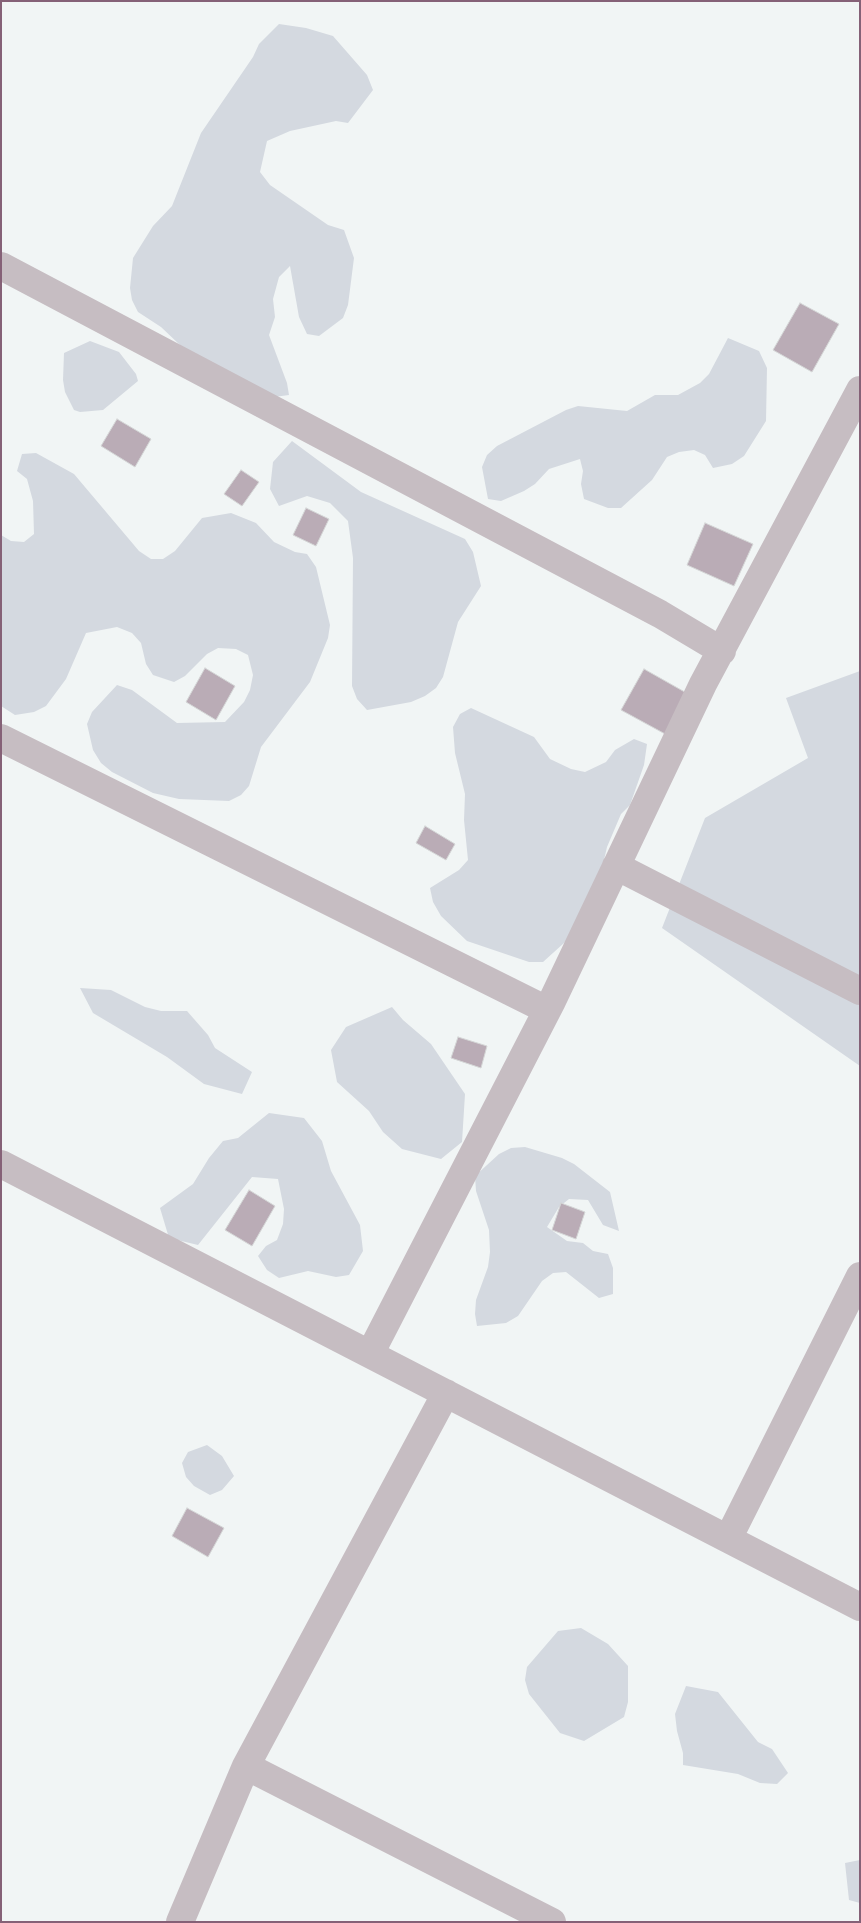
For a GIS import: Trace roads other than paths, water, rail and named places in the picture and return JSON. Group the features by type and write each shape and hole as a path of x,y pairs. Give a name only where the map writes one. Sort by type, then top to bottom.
{"street":[{"path":"1,266 660,614 722,651"},
{"path":"370,1354 547,1010 702,684 722,651 860,390"},
{"path":"1,738 547,1010"},
{"path":"616,866 860,991"},
{"path":"1,1164 860,1607"},
{"path":"728,1539 860,1276"},
{"path":"180,1922 246,1766 446,1393"},
{"path":"246,1766 552,1922"}]}
